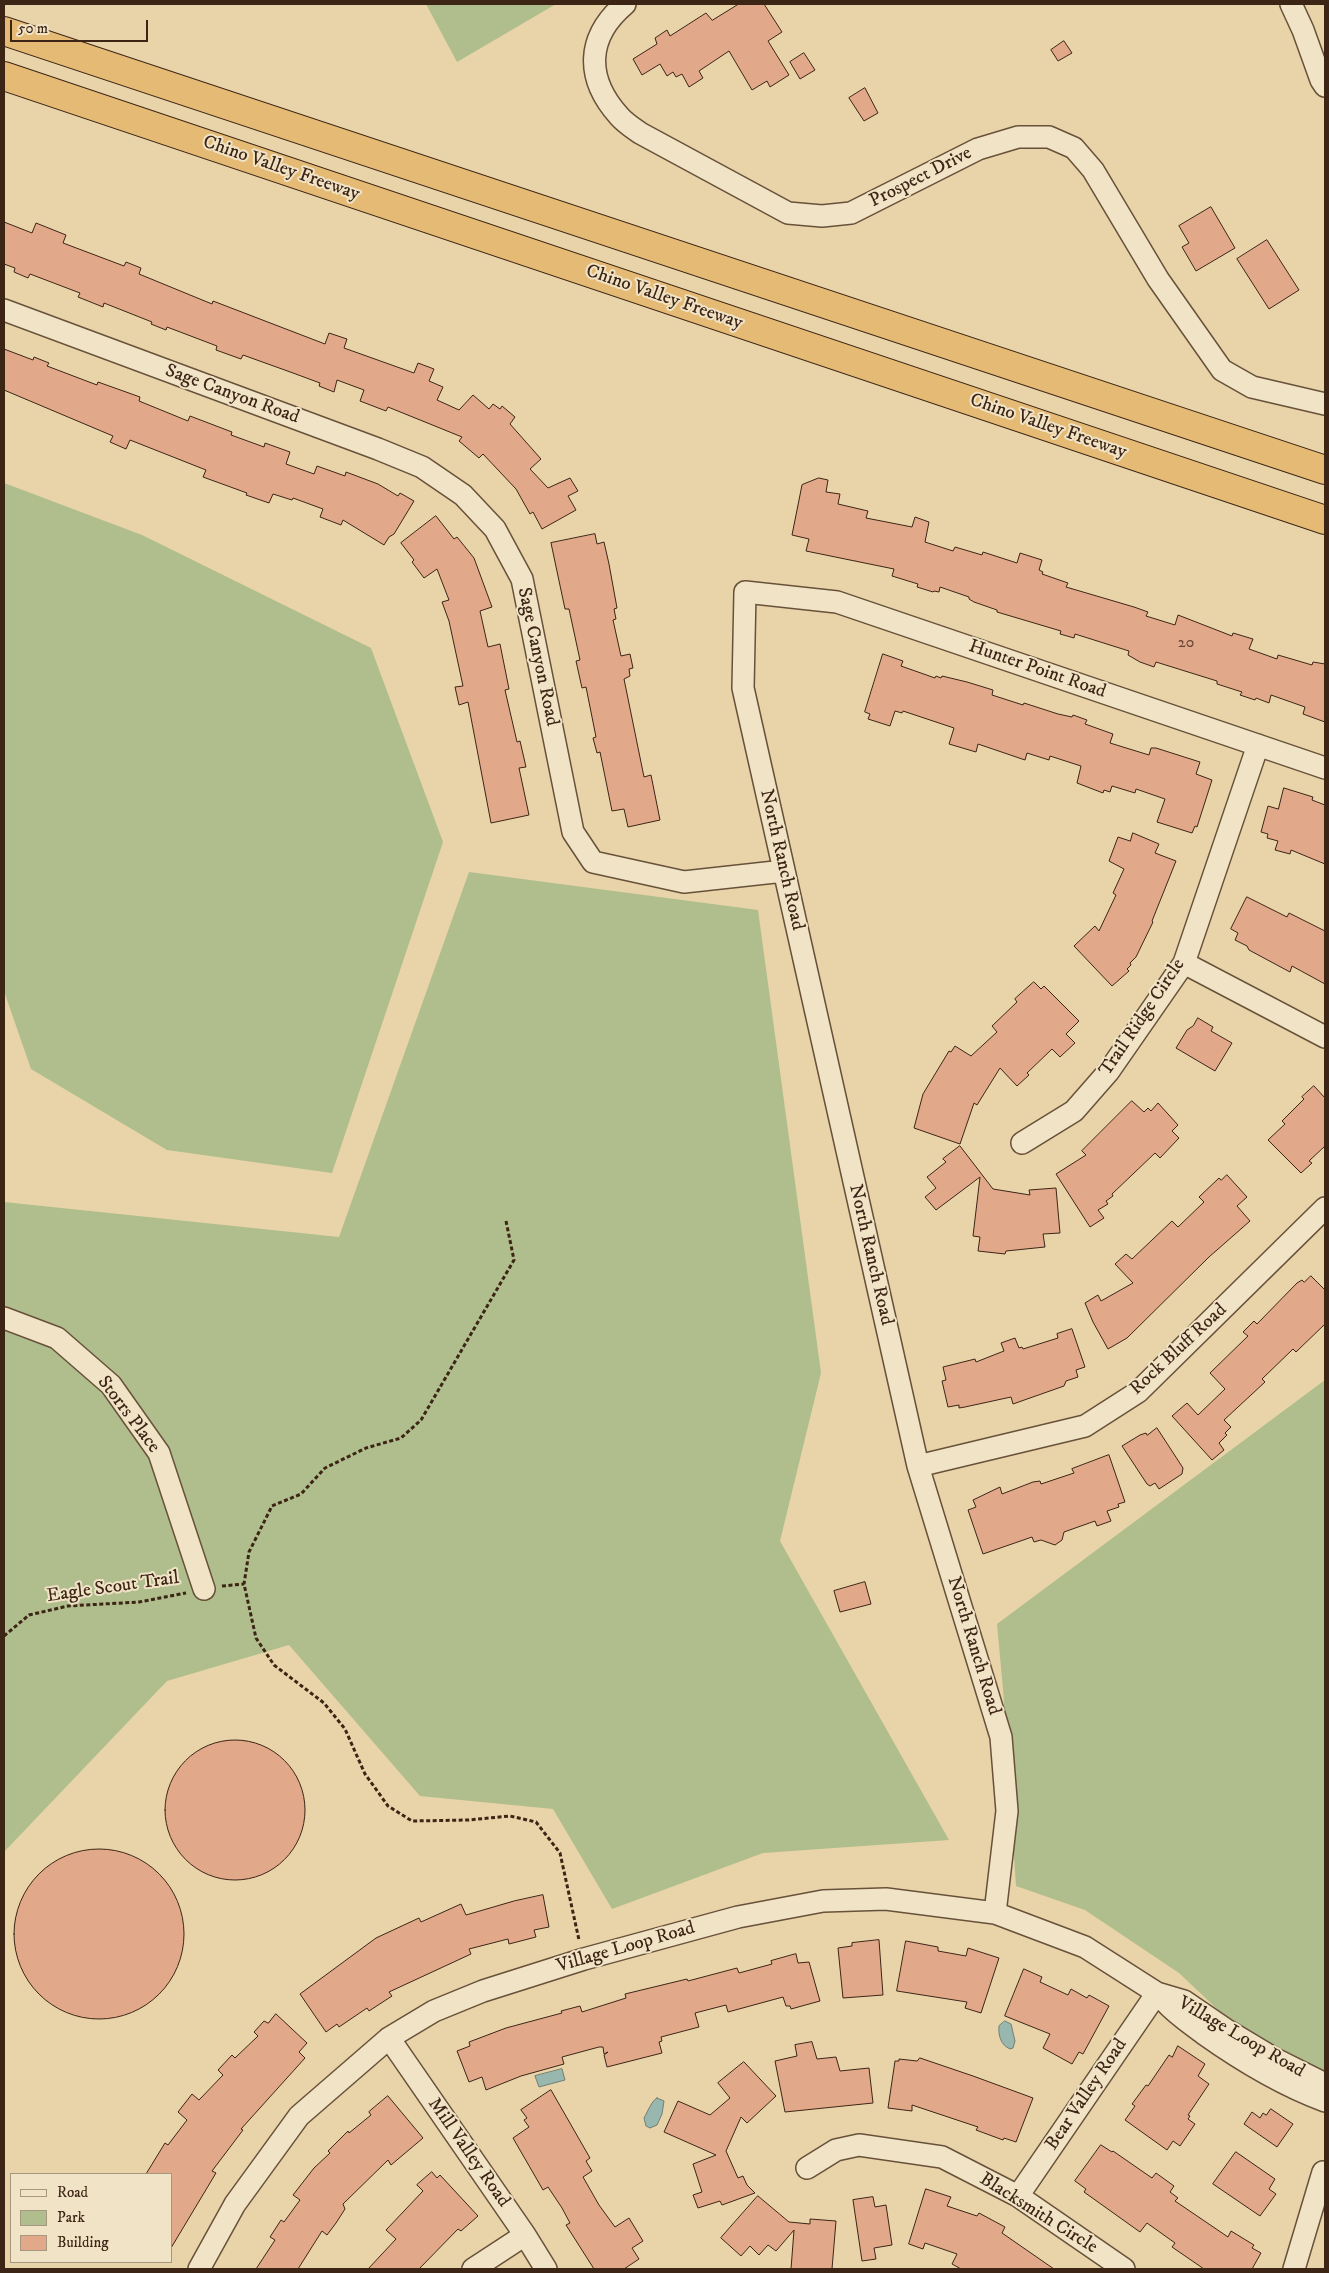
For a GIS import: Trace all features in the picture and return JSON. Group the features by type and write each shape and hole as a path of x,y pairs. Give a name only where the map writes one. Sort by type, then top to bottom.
{"highway":[{"path":"4,31 1325,470"},
{"name":"Chino Valley Freeway","path":"4,76 1325,520"}],"street":[{"name":"Prospect Drive","path":"625,4 616,12 598,38 594,68 604,95 620,117 640,133 788,213 822,216 851,212 978,149 1018,137 1049,137 1074,148 1093,170 1158,279 1222,370 1252,387 1325,404"},
{"path":"1291,4 1325,86"},
{"name":"Sage Canyon Road","path":"4,310 378,449 422,467 463,495 495,529 522,580 573,832 593,862 684,882 784,871"},
{"name":"North Ranch Road","path":"745,592 743,688 918,1466 1001,1737 1007,1811 995,1913"},
{"name":"Hunter Point Road","path":"745,592 837,602 1325,768"},
{"name":"Trail Ridge Circle","path":"1022,1144 1074,1111 1109,1071 1184,963 1258,745"},
{"path":"1184,963 1325,1037"},
{"name":"Rock Bluff Road","path":"918,1466 1085,1426 1138,1392 1325,1208"},
{"name":"Storrs Place","path":"4,1318 57,1338 111,1385 160,1453 204,1589"},
{"name":"Village Loop Road","path":"199,2269 235,2204 299,2116 389,2038 434,2011 483,1991 584,1959 738,1917 823,1901 886,1899 995,1913 1085,1948 1157,1993 1184,2002 1224,2029 1275,2059 1325,2084"},
{"name":"Village Loop Road","path":"1157,1993 1175,2013 1235,2056 1307,2094 1325,2101"},
{"name":"Bear Valley Road","path":"1018,2196 1157,1993"},
{"name":"Mill Valley Road","path":"389,2038 525,2235 546,2269"},
{"name":"Blacksmith Circle","path":"807,2168 836,2150 860,2146 942,2157 1018,2196 1124,2269"},
{"path":"1294,2269 1323,2172"},
{"path":"473,2269 525,2235"}],"path":[{"path":"506,1221 514,1260 421,1420 401,1438 366,1448 325,1468 301,1494 272,1506 249,1552 244,1584 256,1638 274,1665 324,1704 345,1729 365,1774 388,1806 412,1821 468,1820 510,1816 536,1822 560,1853 584,1959"},
{"name":"Eagle Scout Trail","path":"4,1636 30,1615 68,1606 146,1601 204,1589"}],"green space":[{"path":"426,4 556,4 457,62"},
{"path":"4,483 142,535 371,648 443,842 332,1173 167,1150 31,1069 4,991"},
{"path":"469,872 758,910 821,1373 780,1541 949,1840 763,1853 612,1909 553,1809 420,1796 289,1645 167,1681 4,1852 4,1202 339,1237"},
{"path":"1325,1380 1325,2073 1233,2024 1179,1973 1085,1910 1016,1886 997,1624"}],"water":[{"path":"1005,2021 1011,2024 1015,2041 1013,2048 1010,2049 1002,2043 999,2033 999,2026"},
{"path":"562,2069 565,2080 539,2087 535,2076"},
{"path":"657,2098 664,2101 662,2114 657,2125 650,2128 646,2126 644,2118 651,2104"}],"building":[{"path":"739,4 764,4 782,32 768,41 789,75 770,87 767,81 752,90 729,51 699,71 703,78 689,87 682,74 676,77 673,72 667,76 660,64 642,75 633,59 657,44 655,38 667,30 670,36 706,13 712,20"},
{"path":"1064,41 1072,53 1058,61 1051,50"},
{"path":"804,53 815,70 800,79 790,62"},
{"path":"865,88 878,113 864,121 849,98"},
{"path":"1211,207 1235,248 1196,271 1182,247 1189,243 1179,226"},
{"path":"4,222 32,233 36,223 66,235 63,243 124,266 126,262 141,268 139,274 212,304 213,301 325,344 329,333 347,339 344,348 414,373 418,363 434,369 429,381 443,387 437,400 459,410 473,395 489,409 493,404 500,409 502,406 515,417 510,424 541,459 530,469 548,488 570,478 578,491 568,496 576,510 542,529 533,512 530,514 516,489 483,454 479,458 459,441 462,437 388,407 386,411 360,401 364,390 337,380 334,392 319,386 320,383 243,355 241,359 216,350 217,346 167,327 166,330 151,324 152,322 104,303 103,307 78,297 80,293 30,274 28,278 14,272 15,268 4,264"},
{"path":"1267,240 1299,290 1269,309 1237,259"},
{"path":"4,349 33,360 34,357 49,363 47,366 97,385 98,382 140,397 139,401 188,421 190,416 232,432 231,435 264,447 265,443 290,452 286,464 314,474 317,466 345,476 346,472 378,484 398,496 400,493 414,501 394,534 389,537 384,545 343,520 341,525 320,517 323,509 293,498 292,500 273,494 269,503 246,495 247,493 203,477 206,470 130,440 126,449 110,442 113,436 4,390"},
{"path":"819,478 828,480 826,492 840,494 838,504 868,511 866,518 912,527 915,517 929,522 925,542 953,551 955,547 982,555 983,552 1017,563 1020,553 1042,560 1039,570 1043,572 1042,574 1068,583 1066,587 1134,607 1148,612 1146,616 1175,625 1178,615 1232,636 1233,633 1253,639 1249,649 1277,659 1278,655 1312,665 1313,662 1325,664 1325,722 1303,714 1305,707 1271,695 1269,703 1256,698 1255,700 1240,695 1242,692 1217,684 1217,681 1156,662 1154,667 1128,655 1129,651 1075,634 1074,638 1060,634 1061,631 997,612 997,610 974,602 969,597 940,587 939,592 933,592 917,587 918,584 892,576 894,569 806,551 809,539 792,535 802,485"},
{"path":"436,516 454,539 457,537 474,558 492,607 480,611 488,647 500,644 509,689 505,690 517,742 520,741 526,767 519,768 529,815 491,823 468,702 459,705 455,687 463,686 449,621 442,602 449,600 437,569 424,578 412,562 414,560 401,543"},
{"path":"595,534 597,544 604,542 609,564 617,608 614,609 616,619 613,620 621,656 630,654 633,668 629,669 630,676 624,679 644,777 651,775 660,820 628,827 624,809 612,811 600,752 597,753 593,738 596,737 586,687 582,688 576,661 580,660 569,609 565,609 551,543"},
{"path":"883,654 903,661 901,666 935,678 936,676 941,678 942,676 967,682 993,690 992,695 1023,705 1024,703 1058,714 1072,717 1073,715 1087,720 1085,724 1113,734 1110,743 1149,755 1151,748 1156,748 1200,762 1196,774 1212,780 1197,827 1195,826 1192,833 1157,822 1165,799 1136,789 1135,793 1112,786 1110,792 1104,790 1103,793 1077,783 1081,766 1050,756 1049,760 1027,753 1025,760 978,744 976,752 949,744 954,728 903,711 902,713 895,711 890,726 868,719 870,714 865,712"},
{"path":"1284,788 1313,797 1312,800 1325,805 1325,864 1291,850 1290,854 1275,850 1278,841 1267,838 1268,834 1261,832 1268,806 1278,809"},
{"path":"1133,833 1159,844 1155,853 1176,861 1153,922 1136,957 1127,969 1129,971 1112,986 1074,946 1095,926 1099,931 1116,895 1113,893 1124,869 1109,861 1118,837 1130,841"},
{"path":"1247,897 1287,917 1289,913 1325,931 1325,984 1292,966 1290,972 1249,950 1247,946 1235,940 1238,933 1231,929"},
{"path":"1034,982 1041,989 1044,986 1079,1021 1066,1034 1075,1043 1060,1057 1052,1049 1027,1073 1029,1075 1017,1086 1000,1068 977,1105 974,1103 960,1144 914,1128 923,1094 949,1051 951,1052 955,1046 971,1056 997,1032 992,1026 1017,1002 1015,999"},
{"path":"1198,1018 1213,1027 1211,1031 1232,1043 1215,1071 1176,1048 1187,1030 1193,1026"},
{"path":"1314,1086 1325,1098 1325,1146 1309,1161 1312,1163 1301,1173 1268,1140 1285,1124 1282,1121"},
{"path":"1132,1101 1144,1112 1148,1108 1151,1111 1158,1103 1178,1125 1172,1131 1179,1138 1160,1158 1155,1153 1112,1194 1113,1196 1106,1201 1108,1204 1098,1210 1104,1218 1090,1227 1056,1174 1086,1155 1082,1151"},
{"path":"960,1146 993,1189 1030,1195 1029,1190 1056,1188 1060,1233 1043,1234 1045,1247 1006,1251 1005,1254 978,1251 980,1237 973,1236 980,1177 936,1210 925,1197 936,1188 927,1177 946,1162 943,1159"},
{"path":"1227,1175 1247,1197 1237,1206 1250,1221 1209,1257 1127,1338 1108,1349 1085,1303 1098,1295 1101,1301 1133,1283 1115,1264 1126,1254 1132,1259 1172,1221 1178,1227 1204,1202 1199,1197 1219,1178 1221,1180"},
{"path":"1311,1276 1325,1290 1325,1324 1296,1352 1293,1349 1262,1379 1265,1382 1224,1420 1231,1427 1225,1433 1227,1435 1219,1443 1224,1450 1212,1460 1172,1416 1187,1403 1198,1415 1225,1389 1210,1373 1248,1336 1243,1332 1254,1321 1257,1324 1297,1283 1302,1280 1304,1282"},
{"path":"1072,1329 1085,1367 1076,1370 1078,1377 1066,1381 1064,1386 1013,1404 1011,1397 959,1408 959,1405 948,1407 942,1381 946,1380 943,1367 975,1359 976,1362 1004,1351 1001,1343 1015,1338 1019,1348 1022,1347 1023,1349 1058,1338 1057,1334"},
{"path":"1157,1428 1183,1468 1182,1474 1159,1489 1155,1483 1150,1486 1147,1484 1122,1446 1140,1435 1146,1433 1147,1435"},
{"path":"1109,1455 1125,1502 1118,1504 1119,1507 1107,1511 1111,1521 1097,1526 1095,1521 1064,1532 1062,1540 1055,1545 1041,1540 1034,1542 1032,1537 983,1554 968,1510 976,1507 973,1500 1000,1487 1002,1494 1033,1482 1040,1481 1041,1484 1074,1473 1072,1469"},
{"path":"865,1582 871,1604 840,1612 834,1591"},
{"path":"235,1740 249,1741 262,1745 274,1751 285,1760 294,1771 300,1783 304,1796 304,1824 300,1837 294,1849 285,1860 274,1869 262,1875 249,1879 235,1880 221,1879 208,1875 196,1869 185,1860 176,1849 170,1837 166,1824 165,1810 166,1796 170,1783 176,1771 185,1760 196,1751 208,1745 221,1741"},
{"path":"99,1849 124,1853 139,1859 159,1874 174,1894 180,1909 184,1934 180,1959 174,1974 159,1994 139,2009 124,2015 99,2019 74,2015 59,2009 39,1994 24,1974 18,1959 14,1934 18,1909 24,1894 39,1874 59,1859 74,1853"},
{"path":"543,1895 549,1927 534,1930 536,1937 509,1944 508,1939 469,1949 471,1954 389,1992 392,1996 369,2011 367,2008 339,2027 337,2024 326,2032 300,1994 376,1938 419,1918 421,1922 461,1904 466,1915"},
{"path":"879,1940 883,1995 843,1998 838,1948 852,1946 852,1943"},
{"path":"906,1941 938,1947 938,1951 966,1956 968,1948 999,1958 981,2013 965,2008 967,2002 897,1991"},
{"path":"796,1954 798,1963 809,1962 820,2001 791,2009 790,2006 786,2006 783,1997 728,2012 726,2005 695,2013 699,2027 661,2037 662,2041 659,2042 662,2053 607,2067 604,2055 608,2052 604,2054 603,2047 599,2047 562,2057 564,2064 521,2076 486,2090 482,2077 469,2082 457,2051 470,2046 469,2042 506,2028 562,2013 561,2011 580,2006 582,2012 626,1998 625,1994 687,1979 688,1981 737,1968 739,1973 772,1964 771,1961"},
{"path":"1024,1969 1042,1977 1040,1982 1068,1995 1071,1989 1087,1998 1089,1995 1109,2006 1083,2054 1079,2052 1072,2064 1043,2048 1050,2034 1005,2016"},
{"path":"276,2014 307,2043 299,2052 305,2058 241,2129 243,2130 212,2171 216,2173 172,2246 172,2173 147,2173 165,2143 168,2145 187,2120 178,2112 192,2094 199,2100 223,2075 218,2070 232,2055 235,2058 258,2036 254,2032 264,2021 268,2023"},
{"path":"812,2042 817,2059 836,2057 840,2071 869,2068 873,2103 785,2112 775,2061 797,2056 795,2045"},
{"path":"1178,2046 1205,2064 1198,2076 1209,2084 1188,2115 1190,2116 1188,2119 1195,2124 1180,2146 1173,2141 1167,2150 1125,2120 1135,2106 1132,2104 1146,2085 1148,2086 1169,2055 1172,2057"},
{"path":"920,2058 1033,2098 1016,2142 1004,2138 1003,2140 976,2130 978,2127 912,2105 912,2111 888,2108 895,2061 899,2061 899,2059 917,2061"},
{"path":"744,2062 776,2096 747,2123 741,2117 726,2151 738,2178 743,2176 747,2185 755,2193 722,2205 720,2201 698,2208 693,2195 702,2192 693,2164 716,2155 664,2132 678,2101 710,2115 730,2098 718,2083"},
{"path":"551,2090 590,2158 586,2161 592,2171 583,2177 599,2205 615,2227 629,2218 643,2241 632,2248 639,2259 624,2269 594,2269 566,2225 570,2223 562,2208 548,2187 543,2190 513,2138 529,2127 524,2120 527,2118 521,2110"},
{"path":"388,2096 423,2138 391,2165 388,2160 343,2204 345,2209 336,2223 327,2235 322,2231 298,2269 256,2269 275,2240 270,2237 281,2220 284,2222 300,2200 293,2195 314,2168 330,2153 328,2151 348,2131 349,2133 371,2115 369,2112"},
{"path":"1271,2109 1293,2124 1277,2147 1244,2124 1252,2112 1260,2118 1263,2113 1266,2115"},
{"path":"1101,2145 1152,2178 1156,2173 1174,2186 1170,2192 1178,2198 1175,2201 1228,2237 1231,2231 1254,2245 1252,2248 1261,2253 1252,2269 1204,2269 1172,2247 1175,2243 1147,2223 1140,2232 1084,2192 1086,2189 1075,2181"},
{"path":"1236,2152 1275,2179 1269,2189 1276,2194 1260,2216 1213,2184"},
{"path":"432,2172 437,2178 440,2175 478,2216 461,2231 458,2229 419,2269 368,2269 396,2239 386,2230 423,2191 417,2185"},
{"path":"926,2189 951,2197 947,2206 977,2216 979,2213 1005,2227 1002,2233 1054,2269 961,2269 952,2264 957,2254 925,2243 923,2249 909,2244"},
{"path":"758,2196 789,2222 810,2224 810,2219 836,2221 832,2269 791,2269 794,2230 776,2251 768,2245 759,2255 750,2246 741,2256 721,2238"},
{"path":"873,2197 875,2207 886,2205 892,2245 874,2248 876,2259 862,2261 853,2200"}]}
